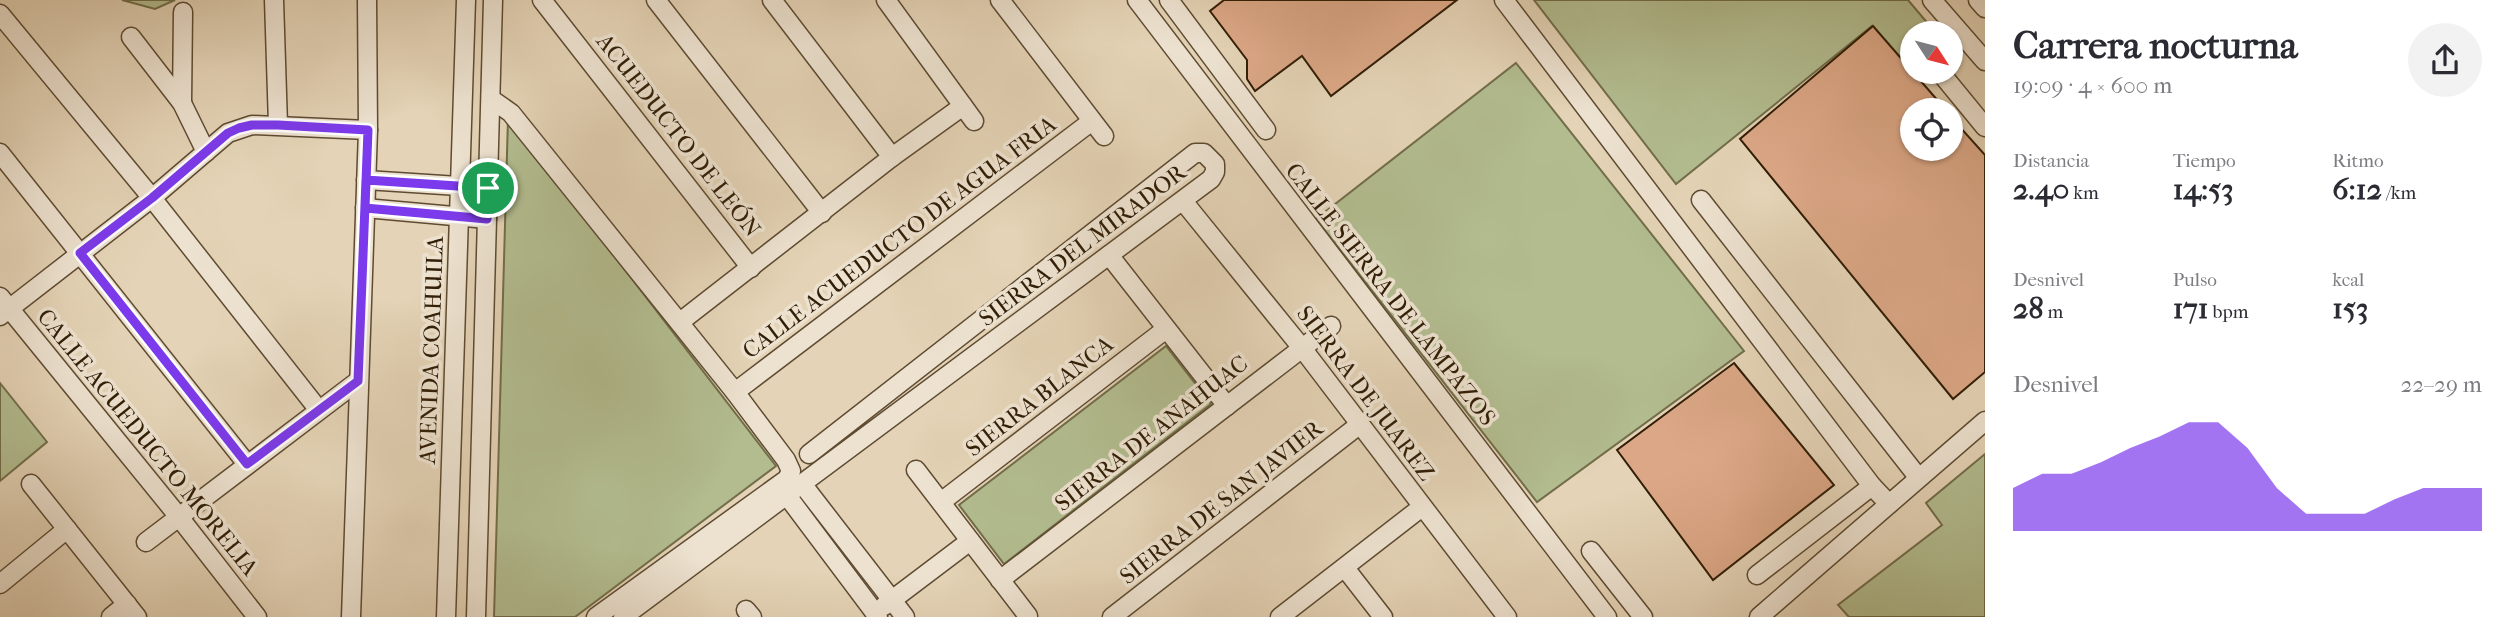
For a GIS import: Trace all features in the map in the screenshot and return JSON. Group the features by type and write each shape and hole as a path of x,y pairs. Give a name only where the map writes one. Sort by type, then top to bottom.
{"street":[{"path":"274,0 278,125"},
{"path":"351,617 368,130 367,0"},
{"name":"AVENIDA COAHUILA","path":"446,617 466,0"},
{"path":"476,617 494,0"},
{"name":"ACUEDUCTO DE LEÓN","path":"542,0 751,268"},
{"path":"656,0 822,214"},
{"path":"772,0 892,157"},
{"path":"886,0 974,121"},
{"path":"1000,0 1104,136"},
{"name":"CALLE SIERRA DE LAMPAZOS","path":"1137,0 1607,617"},
{"path":"1169,0 1266,130"},
{"path":"1504,0 1872,486 1889,504"},
{"path":"1932,0 1983,54"},
{"path":"1978,0 1985,8"},
{"path":"182,103 183,12"},
{"path":"0,14 152,198 318,409"},
{"path":"131,37 182,103 206,152"},
{"path":"1950,84 1985,127"},
{"path":"491,99 512,113 680,322 905,617"},
{"path":"680,322 892,157 963,106"},
{"name":"CALLE ACUEDUCTO DE AGUA FRIA","path":"735,392 1092,121"},
{"path":"3,307 152,198 228,133 252,125 368,130"},
{"path":"0,153 247,464"},
{"name":"SIERRA DEL MIRADOR","path":"596,617 787,479 797,478 954,370 1184,201 1211,179 1215,164 1204,153 1195,153 809,454"},
{"path":"366,180 488,188"},
{"path":"1702,200 1918,477"},
{"name":"SIERRA DE JUAREZ","path":"1184,201 1302,348 1507,617"},
{"path":"365,208 487,219"},
{"path":"1109,255 1227,406"},
{"name":"CALLE ACUEDUCTO MORELIA","path":"3,307 179,517 257,617"},
{"name":"SIERRA DE ANAHUAC","path":"1000,580 1331,326"},
{"name":"SIERRA BLANCA","path":"941,502 1166,329"},
{"path":"942,351 954,370"},
{"path":"146,542 358,381"},
{"path":"1759,617 1985,421"},
{"name":"SIERRA DE SAN JAVIER","path":"1112,617 1359,425"},
{"path":"916,470 1028,616"},
{"name":"SIERRA DEL MIRADOR","path":"623,617 788,497 797,478"},
{"path":"32,484 132,611 111,617"},
{"path":"1757,575 1872,486"},
{"path":"788,497 874,616 970,541"},
{"path":"1280,617 1422,507"},
{"path":"0,584 68,529"},
{"path":"1591,551 1643,617"},
{"path":"1345,568 1383,617"}],"green space":[{"path":"122,0 175,0 155,9"},
{"path":"1534,0 1908,0 1926,21 1900,21 1900,58 1872,26 1676,184"},
{"path":"1516,63 1744,351 1537,502 1316,219"},
{"path":"508,118 776,466 575,617 494,617"},
{"path":"1166,346 1211,404 1004,564 959,505"},
{"path":"0,383 47,442 0,481"},
{"path":"1985,454 1985,617 1849,617 1838,605 1942,525 1926,503"}],"building":[{"path":"1224,0 1457,0 1331,96 1302,56 1255,91 1247,79 1247,60 1210,11"},
{"path":"1873,26 1900,57 1900,84 1923,84 1936,98 1900,98 1900,161 1963,161 1963,130 1985,155 1985,372 1953,399 1740,139"},
{"path":"1734,363 1834,485 1713,580 1617,450"}],"route":[{"path":"488,188 366,180 358,381 247,464 80,253 152,198 228,133 252,125 368,130 366,180 365,208 487,219 488,188"}]}
